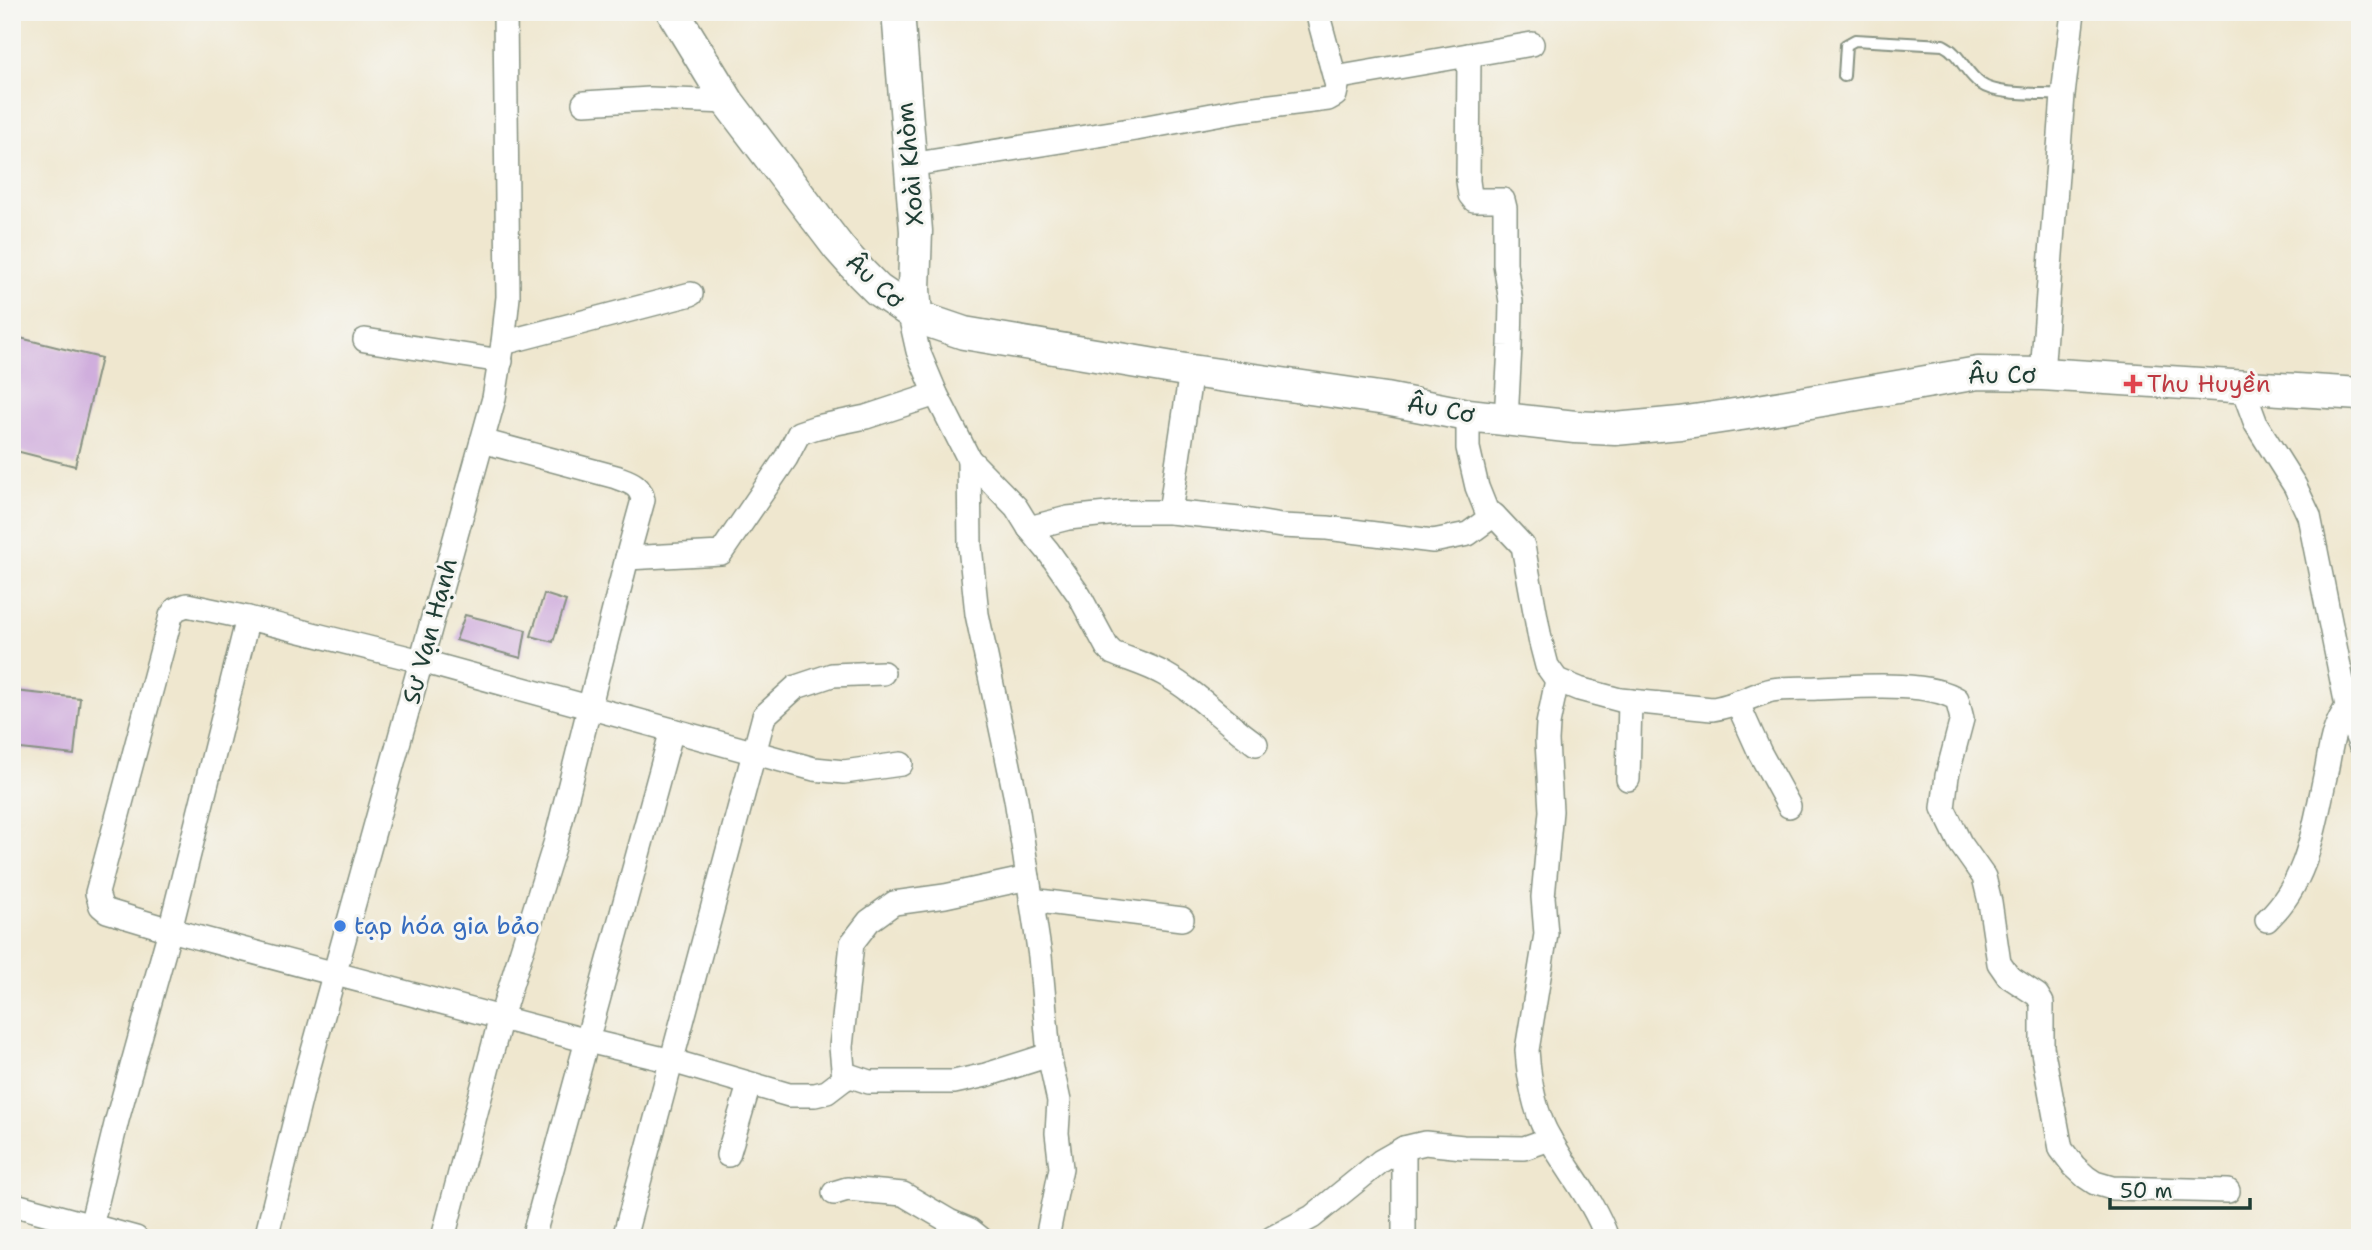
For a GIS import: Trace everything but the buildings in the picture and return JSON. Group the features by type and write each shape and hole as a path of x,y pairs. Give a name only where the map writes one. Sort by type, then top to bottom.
{"main road":[{"name":"Âu Cơ","path":"673,12 728,102 847,257 878,290 913,313 964,333 1386,399 1468,415 1575,427 1635,429 1741,414 1958,375 1997,373 2360,394"},
{"name":"Xoài Khòm","path":"898,12 916,242 913,313"}],"street":[{"name":"Sư Vạn Hạnh","path":"266,1238 305,1080 494,398 508,297 505,12"},
{"path":"910,165 1239,110 1328,99 1337,91 1317,12"},
{"path":"2042,374 2063,94 2073,12"},
{"path":"1335,78 1532,44"},
{"path":"1469,55 1470,195 1474,200 1499,198 1503,200 1505,208 1505,264 1511,302 1506,420"},
{"path":"584,103 650,99 728,102"},
{"path":"365,340 502,353 691,294"},
{"path":"913,313 915,343 936,394 969,459 1016,507 1079,595 1107,647 1113,653 1164,674 1187,689 1230,727 1256,744"},
{"path":"1170,512 1191,370"},
{"path":"2242,386 2256,424 2295,486 2309,516 2348,706 2360,744"},
{"path":"626,558 721,552 786,458 799,433 866,417 936,394"},
{"path":"1468,415 1468,448 1477,487 1489,517"},
{"path":"443,1238 501,1017 555,844 643,500 642,493 635,484 616,477 482,441"},
{"path":"969,459 971,546 977,614 1011,773 1040,956 1049,1055 1059,1101 1057,1133 1061,1161 1055,1208 1047,1238"},
{"path":"1029,528 1068,518 1127,512 1170,512 1433,541 1468,534 1489,517 1497,517 1523,546 1547,666 1557,680 1579,689 1630,701 1712,709 1779,689 1864,687 1934,691 1957,699 1962,719 1947,776 1943,808 1960,843 1983,877 1990,902 1999,963 2008,976 2037,995 2042,1003 2042,1047 2061,1149 2086,1177 2112,1188 2228,1191"},
{"path":"901,764 844,772 814,769 421,662 187,605 176,609 172,616 97,893 101,906 107,911 170,930 672,1061 789,1095 809,1096 827,1091 851,1076 869,1082 943,1084 986,1075 1049,1055"},
{"path":"90,1231 117,1120 170,930 248,618"},
{"path":"624,1238 764,716 796,687 832,675 883,673"},
{"path":"1557,680 1547,732 1551,811 1543,897 1546,934 1527,1050 1537,1107 1550,1139 1590,1201 1607,1238"},
{"path":"1628,779 1630,701"},
{"path":"1737,702 1760,753 1789,806"},
{"path":"2267,920 2284,904 2307,859 2334,730 2348,706"},
{"path":"533,1238 672,730"},
{"path":"844,1079 841,1046 852,943 869,921 894,903 1030,889 1182,919"},
{"path":"728,1155 748,1085"},
{"path":"1272,1238 1312,1217 1381,1161 1404,1148 1425,1143 1524,1148 1550,1139"},
{"path":"1404,1148 1404,1238"},
{"path":"834,1193 847,1189 903,1194 980,1238"},
{"path":"12,1203 90,1231 136,1238"}],"lane":[{"path":"1844,76 1846,45 1855,40 1943,45 1952,49 1981,85 1995,90 2063,94"}],"place":[{"name":"Thu Huyền","path":"2133,384"},
{"name":"tạp hóa gia bảo","path":"340,926"}]}
